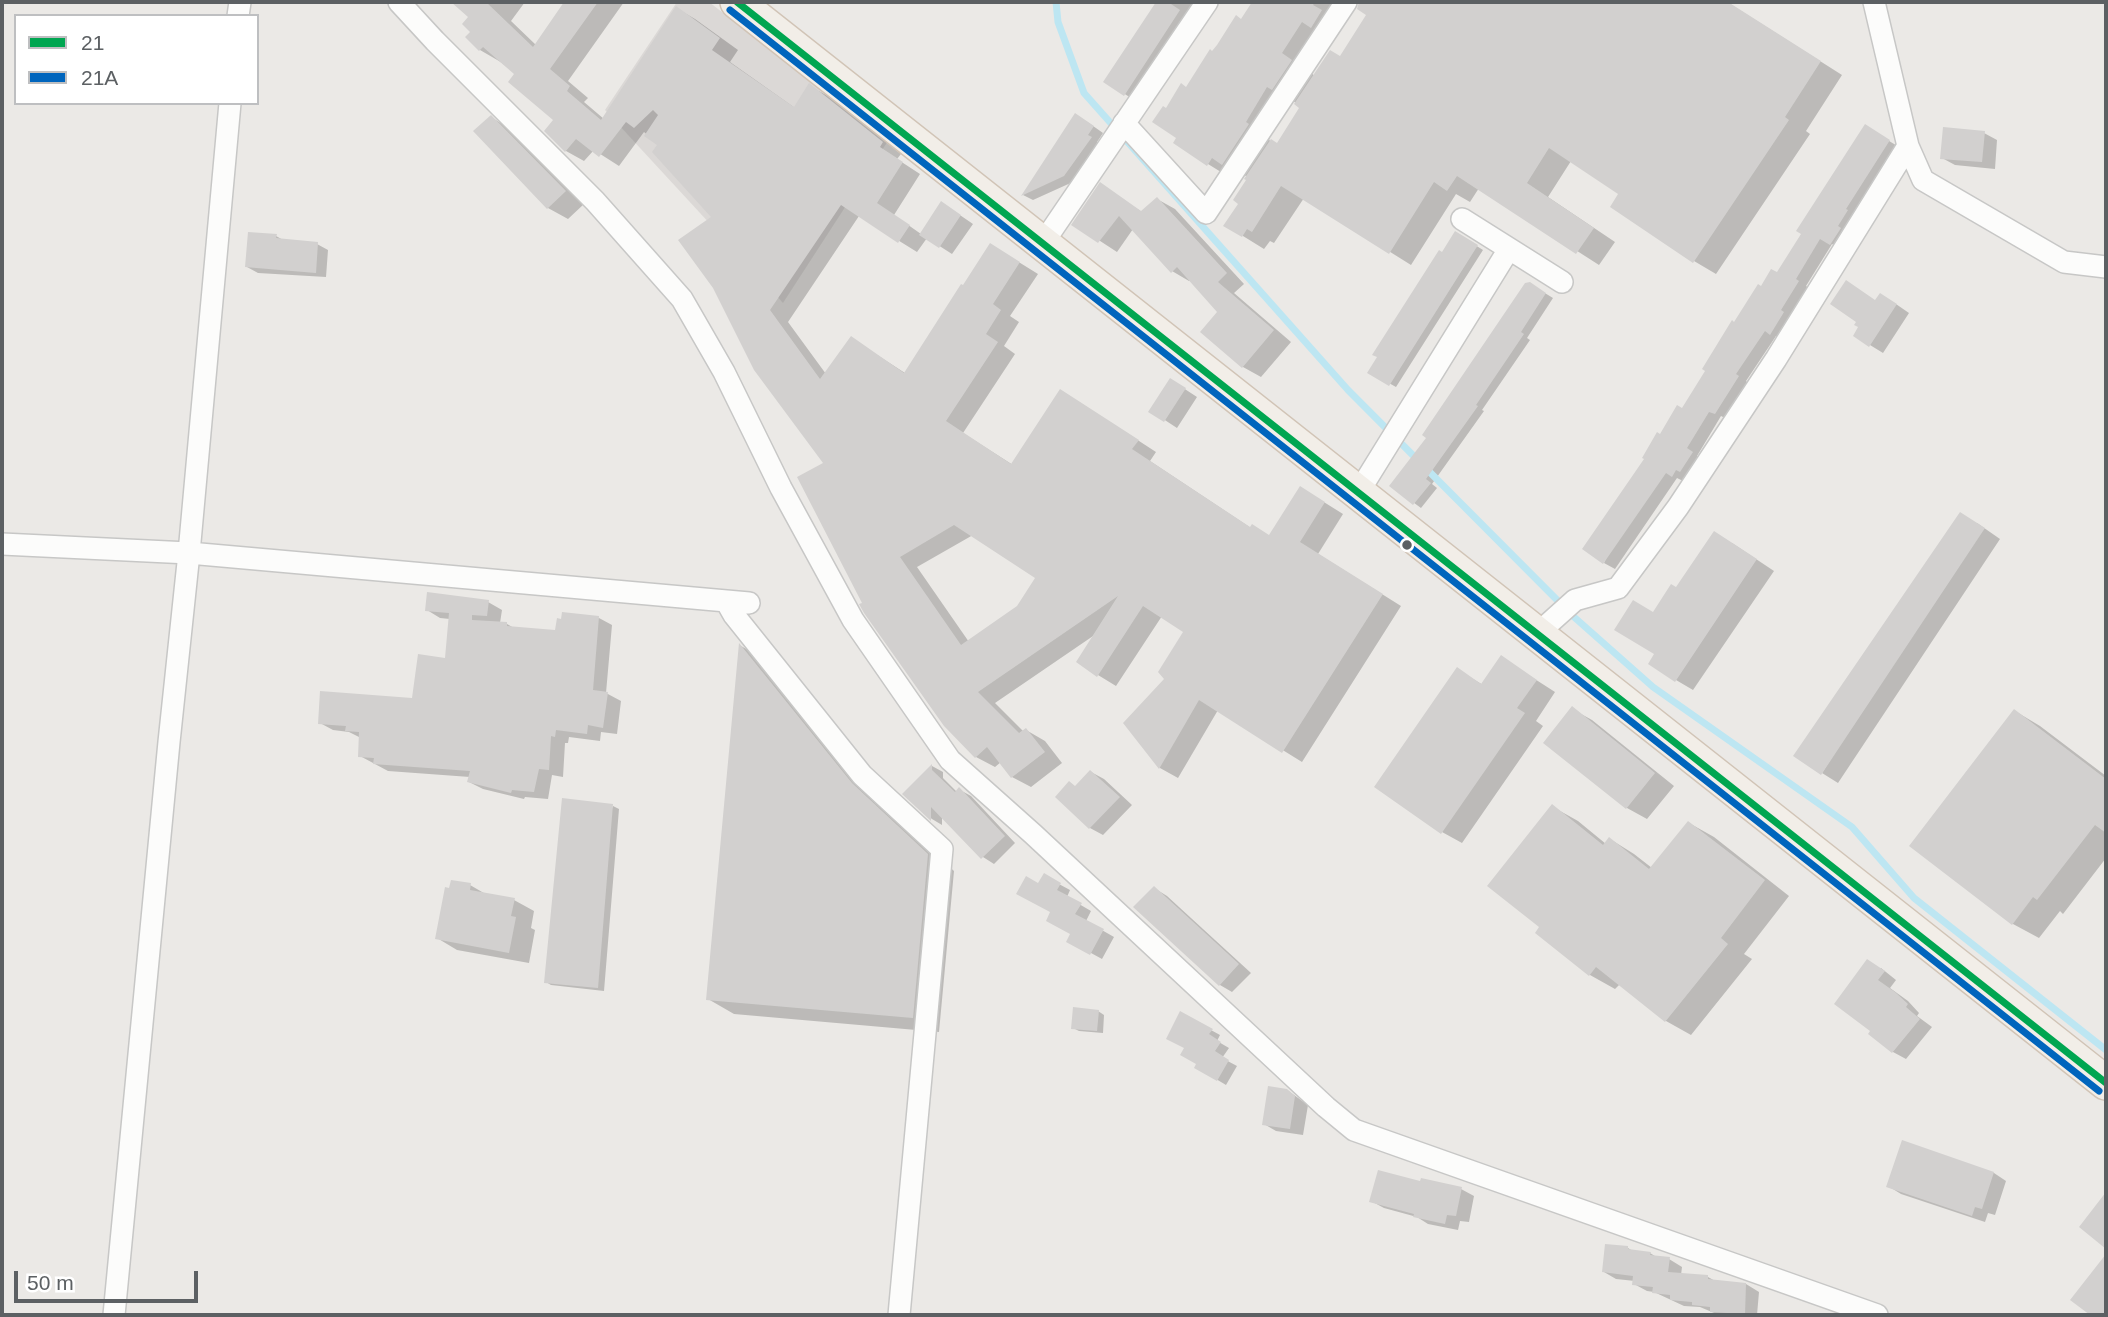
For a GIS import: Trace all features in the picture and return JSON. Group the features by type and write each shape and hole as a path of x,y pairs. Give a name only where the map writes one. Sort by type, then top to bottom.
{"main road":[{"path":"737,2 2106,1083"}],"street":[{"path":"399,2 595,201 682,299 724,372 781,488 853,620 950,760 1326,1107 1354,1130 1877,1315"},
{"path":"1043,243 1207,2"},
{"path":"1124,123 1206,213 1346,2"},
{"path":"1874,2 1908,146 1923,180 2064,262 2106,267"},
{"path":"114,1315 230,105"},
{"path":"1537,634 1575,600 1618,588 1678,507 1776,359 1908,146"},
{"path":"1462,219 1562,282"},
{"path":"1358,493 1509,249"},
{"path":"2,544 189,553 749,603"},
{"path":"726,601 734,615 862,775 942,849 899,1315"}],"shaded area":[{"path":"677,2 709,2 888,141 783,303 605,110"}],"building":[{"path":"451,2 486,2 533,47 564,2 598,2 550,69 570,86 567,91 601,120 676,6 720,38 712,50 794,107 809,83 883,142 880,147 903,162 877,203 910,225 898,243 841,205 770,310 820,379 851,336 904,373 990,243 1020,262 993,304 1001,310 986,334 998,342 946,421 1011,464 1060,389 1139,440 1132,449 1250,527 1252,524 1269,535 1300,486 1325,502 1300,542 1383,594 1282,753 1199,700 1159,769 1123,723 1164,679 1158,672 1183,632 1143,606 1097,677 1076,662 1118,596 978,692 1019,733 1026,728 1045,752 1011,778 987,747 975,758 944,726 864,613 859,604 862,603 797,477 823,463 754,370 713,288 678,240 711,217 652,152 657,145 644,136 658,115 653,110 634,128 626,122 599,157 576,139 565,152 544,131 553,120 508,82 514,74 483,47 479,51 465,37 470,32 462,24 468,17","holes":["954,525 1035,578 1017,606 961,645 900,557"]},
{"path":"1156,2 1168,2 1180,10 1124,96 1103,82"},
{"path":"1252,2 1315,2 1313,5 1322,10 1311,28 1302,22 1282,53 1292,60 1272,90 1267,87 1246,122 1249,124 1222,165 1212,158 1207,166 1173,143 1176,138 1152,122 1163,106 1166,108 1181,83 1186,87 1236,15 1241,19"},
{"path":"1359,2 1728,2 1821,61 1785,117 1789,120 1693,263 1610,207 1618,194 1549,148 1527,183 1594,228 1576,254 1457,176 1447,191 1434,182 1389,254 1281,186 1252,232 1247,229 1242,237 1223,226 1238,204 1233,200 1271,139 1277,143 1299,108 1294,104 1330,50 1340,56 1366,15 1357,9"},
{"path":"1075,113 1094,126 1088,135 1092,137 1064,176 1021,196"},
{"path":"491,115 566,191 547,209 473,131"},
{"path":"1865,124 1890,140 1846,209 1848,210 1838,226 1841,228 1830,245 1820,239 1796,279 1799,281 1781,310 1784,312 1770,335 1765,331 1736,374 1739,376 1715,414 1709,412 1687,448 1693,452 1680,472 1676,470 1672,477 1666,473 1603,564 1582,549 1644,459 1642,458 1657,432 1660,434 1677,405 1682,408 1732,320 1734,322 1771,269 1777,272 1801,234 1796,231"},
{"path":"1943,127 1985,131 1982,162 1940,159"},
{"path":"1100,182 1141,211 1157,197 1227,273 1218,282 1274,330 1242,368 1200,332 1217,312 1177,267 1171,273 1119,216 1098,243 1071,225"},
{"path":"941,201 961,215 939,248 919,235"},
{"path":"1455,231 1478,245 1389,386 1367,373 1377,357 1372,355 1439,250 1442,252"},
{"path":"248,232 277,234 276,238 318,242 316,273 245,267"},
{"path":"1846,280 1875,300 1880,293 1897,304 1869,347 1853,336 1858,327 1854,325 1856,322 1830,304"},
{"path":"1530,282 1546,293 1521,332 1524,334 1476,405 1478,406 1426,479 1431,483 1413,505 1389,486 1426,438 1422,435 1525,283"},
{"path":"1170,378 1186,388 1164,422 1148,412"},
{"path":"1960,512 1985,528 1821,775 1793,756"},
{"path":"1714,531 1757,559 1675,682 1648,664 1654,654 1614,630 1633,600 1653,612 1671,584 1676,587"},
{"path":"427,592 489,600 487,616 472,615 472,620 507,622 507,626 555,630 557,618 561,619 562,612 599,616 593,690 608,692 603,728 588,725 587,734 556,730 555,737 551,736 549,770 539,769 534,792 512,790 511,793 467,782 470,771 373,764 374,758 358,757 359,732 345,731 346,726 318,724 320,691 412,698 418,654 445,658 449,613 425,611"},
{"path":"739,643 852,783 928,854 913,1018 706,1000"},
{"path":"1501,655 1537,680 1517,708 1525,713 1441,834 1374,787 1457,667 1481,684"},
{"path":"1572,706 1655,773 1626,809 1543,743"},
{"path":"2014,709 2106,779 2106,833 2095,825 2037,900 2033,897 2012,925 1909,846"},
{"path":"932,764 932,770 955,792 959,787 1005,836 981,859 931,807 931,821 902,794"},
{"path":"1090,770 1120,797 1089,829 1055,797 1069,781 1075,786"},
{"path":"562,798 613,804 598,988 544,983"},
{"path":"1552,804 1603,845 1609,837 1649,869 1688,821 1765,880 1721,938 1728,944 1665,1022 1596,967 1589,976 1535,933 1539,927 1487,886"},
{"path":"1044,873 1061,883 1057,890 1082,903 1075,914 1104,929 1090,955 1066,942 1070,934 1046,921 1050,912 1016,894 1026,876 1038,883"},
{"path":"451,880 471,883 470,890 515,898 511,916 516,917 509,953 435,939 445,887 449,888"},
{"path":"1154,886 1239,964 1219,986 1133,907"},
{"path":"1867,959 1885,971 1878,980 1908,1004 1906,1007 1920,1019 1892,1053 1868,1034 1870,1031 1834,1004"},
{"path":"1073,1007 1099,1010 1097,1031 1071,1029"},
{"path":"1180,1011 1213,1029 1209,1034 1221,1042 1215,1051 1229,1060 1217,1081 1194,1068 1196,1064 1180,1055 1184,1048 1166,1039"},
{"path":"1268,1086 1287,1089 1295,1096 1290,1129 1262,1125"},
{"path":"1902,1140 1994,1172 1982,1209 1975,1207 1972,1216 1886,1187"},
{"path":"1378,1170 1420,1181 1421,1178 1462,1187 1456,1216 1447,1215 1445,1224 1413,1217 1414,1214 1369,1202"},
{"path":"2106,1192 2106,1249 2079,1227"},
{"path":"1605,1244 1628,1246 1628,1249 1651,1252 1650,1255 1670,1257 1668,1272 1708,1275 1708,1279 1746,1283 1745,1314 1710,1312 1710,1307 1670,1300 1670,1295 1652,1293 1653,1287 1632,1285 1633,1276 1602,1272"},
{"path":"2106,1254 2106,1315 2090,1315 2070,1300"}],"waterway":[{"path":"1056,2 1058,22 1084,93 1348,390 1574,617 1653,687 1852,827 1914,898 2106,1050"}],"transit line":[{"name":"21","path":"737,2 2106,1083"},
{"name":"21A","path":"730,10 2099,1091"}]}
